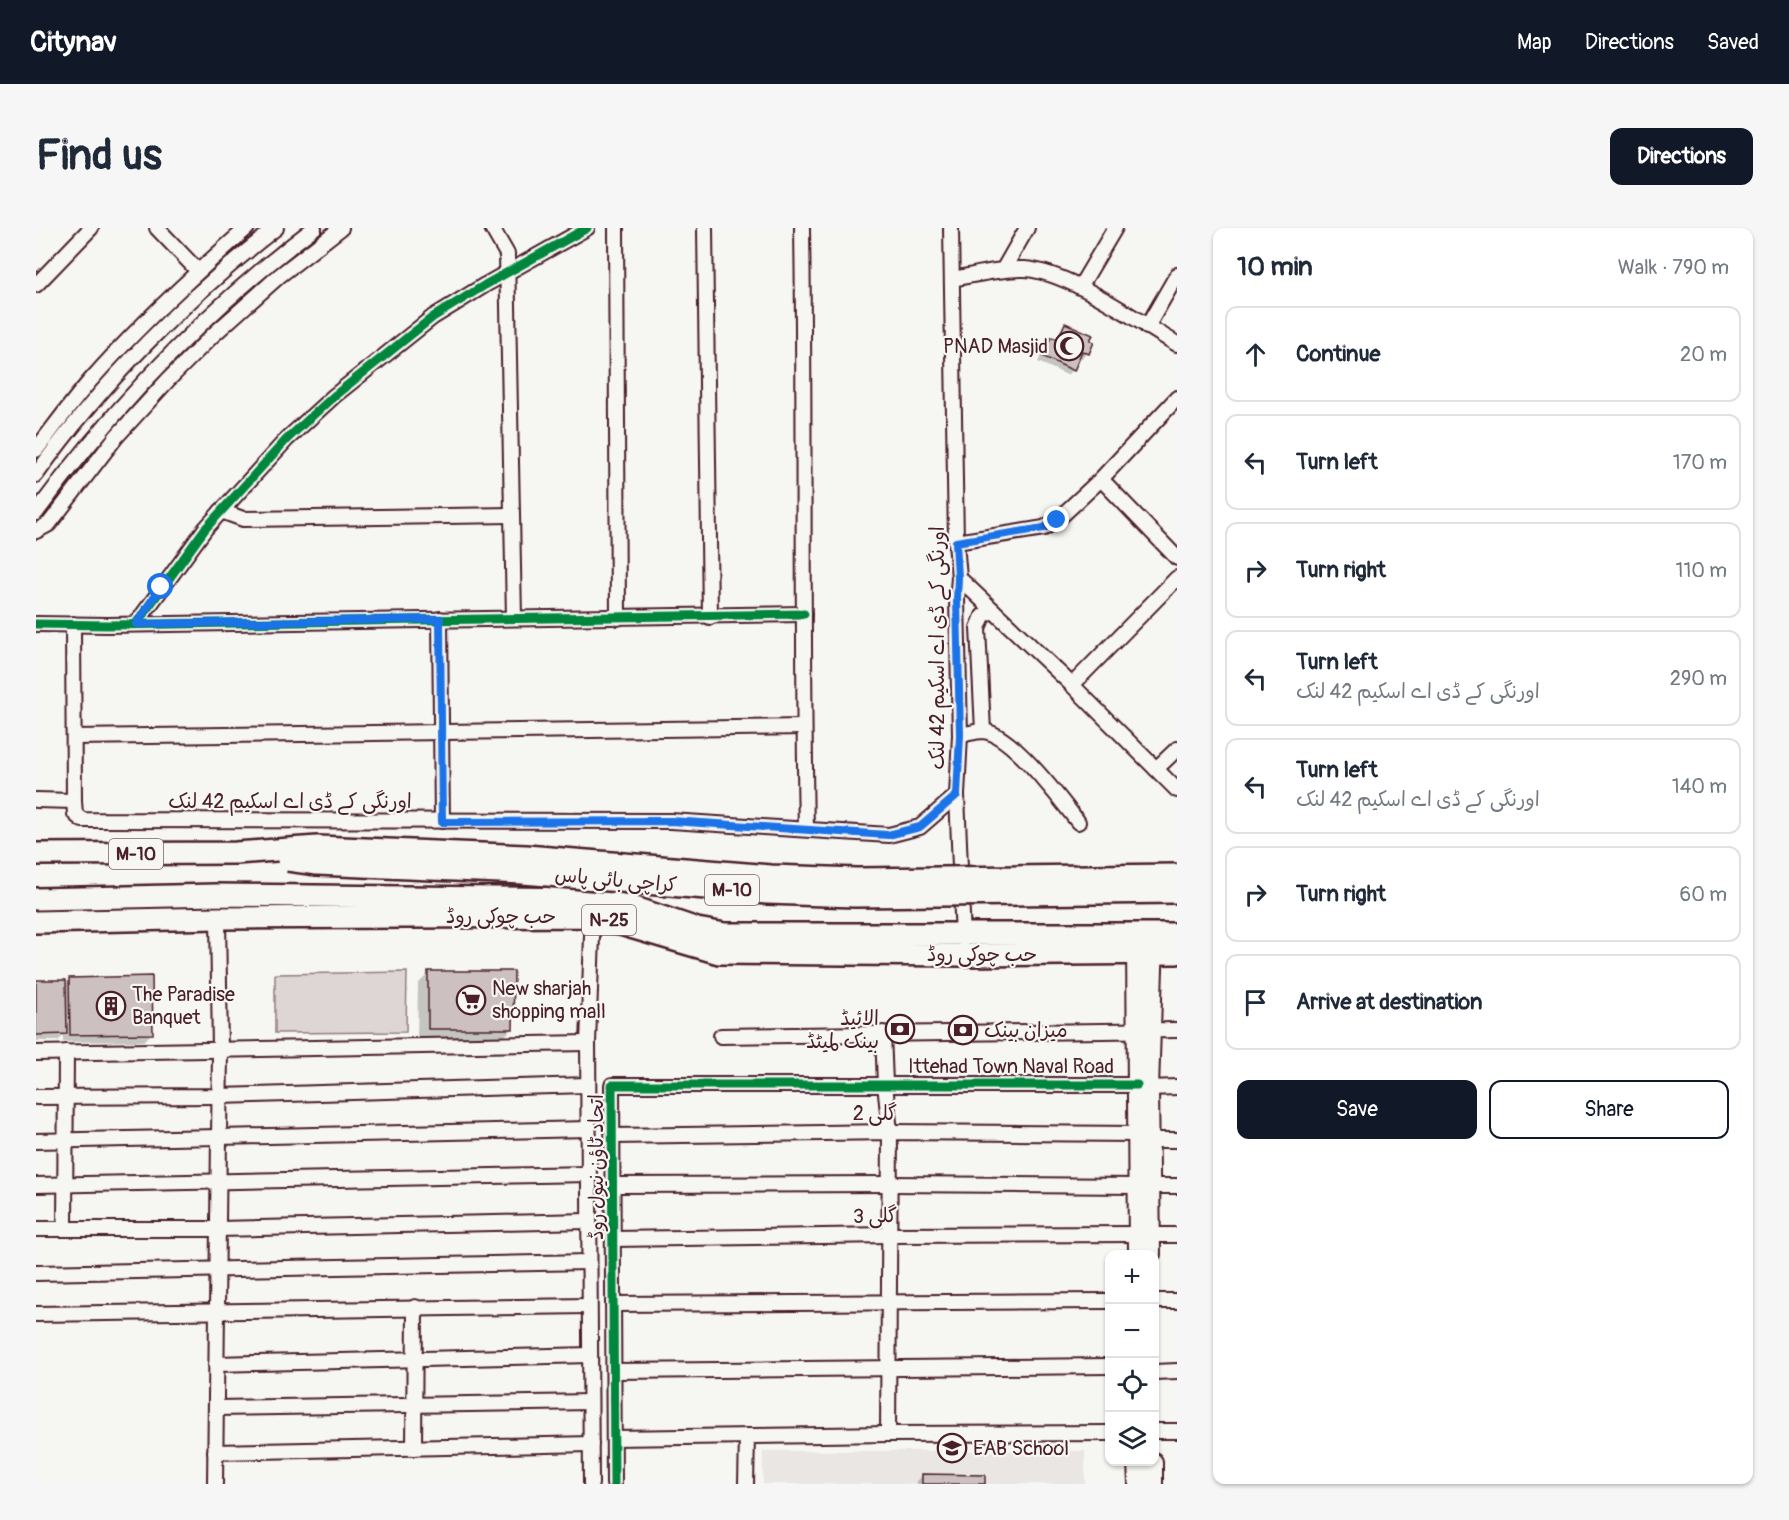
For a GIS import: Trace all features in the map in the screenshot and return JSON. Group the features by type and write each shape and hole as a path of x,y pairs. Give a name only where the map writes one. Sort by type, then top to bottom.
{"highway":[{"name":"کراچی بائی پاس","path":"288,855 318,847 526,856 771,876 847,878 1177,875"},
{"name":"کراچی بائی پاس","path":"36,854 288,855 317,864 523,873 767,893 855,896 1177,892"},
{"path":"36,899 216,895 593,907 629,906 697,929 725,934 963,934 1145,943 1177,934"},
{"name":"حب چوکی روڈ","path":"36,922 593,907 719,953 964,955 1145,943 1177,953"}],"main road":[{"path":"1139,1250 1143,1234 1144,1186 1145,943"},
{"path":"1143,1234 1149,1250"},
{"path":"1137,1466 1138,1484"},
{"path":"1153,1466 1153,1484"}],"street":[{"path":"36,285 91,228"},
{"path":"157,228 198,271"},
{"path":"36,450 88,382 135,332 198,271 247,228"},
{"path":"36,475 85,412 126,366 193,299 244,253 276,228"},
{"path":"36,513 97,433 148,376 218,306 314,228"},
{"path":"36,531 49,524 116,437 198,350 279,276 341,228"},
{"path":"492,228 507,254 514,618"},
{"path":"136,624 174,570 221,511 287,439 353,381 433,317 587,228"},
{"path":"616,228 618,618"},
{"path":"705,228 710,617"},
{"path":"801,228 806,829"},
{"name":"اورنگی کے ڈی اے اسکیم 42 لنک","path":"74,801 75,814 82,820 671,821 888,835 920,827 957,795 960,735 951,228"},
{"path":"1003,270 1027,228"},
{"path":"1080,287 1115,228"},
{"path":"952,279 1003,270 1025,269 1054,276 1080,287 1177,344"},
{"path":"1147,327 1177,275"},
{"path":"956,542 1044,528 1057,520 1101,479 1177,398"},
{"path":"1101,479 1177,558"},
{"path":"221,511 243,519 512,516"},
{"path":"958,578 1177,790"},
{"path":"1072,686 1177,578"},
{"path":"983,731 978,628 983,616 993,610"},
{"path":"36,624 804,614"},
{"path":"440,619 442,822"},
{"path":"36,800 74,801 73,624"},
{"path":"74,737 804,727"},
{"path":"960,735 983,731 1006,741 1047,782 1078,822"},
{"path":"1156,769 1177,749"},
{"path":"957,795 964,955"},
{"path":"591,1484 588,1043 593,907"},
{"path":"214,1484 220,1050 218,918"},
{"path":"721,1036 1177,1030"},
{"path":"883,1033 890,1132 888,1434"},
{"path":"36,1053 588,1043"},
{"path":"65,1229 66,1052"},
{"name":"Ittehad Town Naval Road","path":"885,1084 1177,1087"},
{"name":"اتحاد ٹاؤن نیول روڈ","path":"614,1484 612,1085 885,1084"},
{"path":"36,1097 219,1096 588,1085"},
{"path":"36,1141 588,1129"},
{"name":"گلی 2","path":"613,1136 890,1132 1144,1137 1177,1140"},
{"path":"36,1185 589,1174"},
{"path":"613,1185 1177,1186"},
{"path":"36,1229 218,1229 588,1221"},
{"name":"گلی 3","path":"613,1239 890,1235 1177,1235"},
{"path":"36,1273 589,1262"},
{"path":"614,1304 1105,1301"},
{"path":"1159,1301 1177,1301"},
{"path":"36,1314 589,1306"},
{"path":"414,1448 415,1307"},
{"path":"216,1364 590,1355"},
{"path":"614,1371 1105,1366"},
{"path":"1159,1372 1177,1371"},
{"path":"216,1408 590,1402"},
{"path":"1159,1431 1177,1431"},
{"path":"614,1438 1105,1433"},
{"path":"746,1484 747,1436"},
{"path":"215,1452 591,1444"}],"shaded area":[{"path":"407,972 406,1032 275,1033 275,974"},
{"path":"763,1451 1085,1451 1085,1484 763,1484"}],"building":[{"name":"PNAD Masjid","path":"1065,323 1093,335 1090,340 1094,342 1089,354 1082,351 1074,371 1042,356 1051,337 1058,339"},
{"name":"New sharjah shopping mall","path":"428,971 514,971 513,1029 428,1029"},
{"name":"The Paradise Banquet","path":"152,976 153,1034 70,1035 69,978"},
{"path":"36,980 66,980 67,1034 36,1035"},
{"path":"922,1474 985,1475 985,1484 922,1484"}],"cycle path":[{"path":"136,624 205,529 287,439 334,396 433,317 587,228"},
{"path":"36,624 108,625 804,614"},
{"path":"614,1484 612,1085 1137,1085"}],"place":[{"name":"PNAD Masjid","path":"1069,346"},
{"name":"New sharjah shopping mall","path":"471,1000"},
{"name":"The Paradise Banquet","path":"111,1006"},
{"name":"الائیڈ بینک لمیٹڈ","path":"900,1029"},
{"name":"میزان بینک","path":"963,1030"},
{"name":"EAB School","path":"952,1448"}],"route":[{"path":"161,587 136,624 440,619 442,822 671,821 888,835 920,827 957,795 960,735 956,542 1044,528 1057,520"}]}
